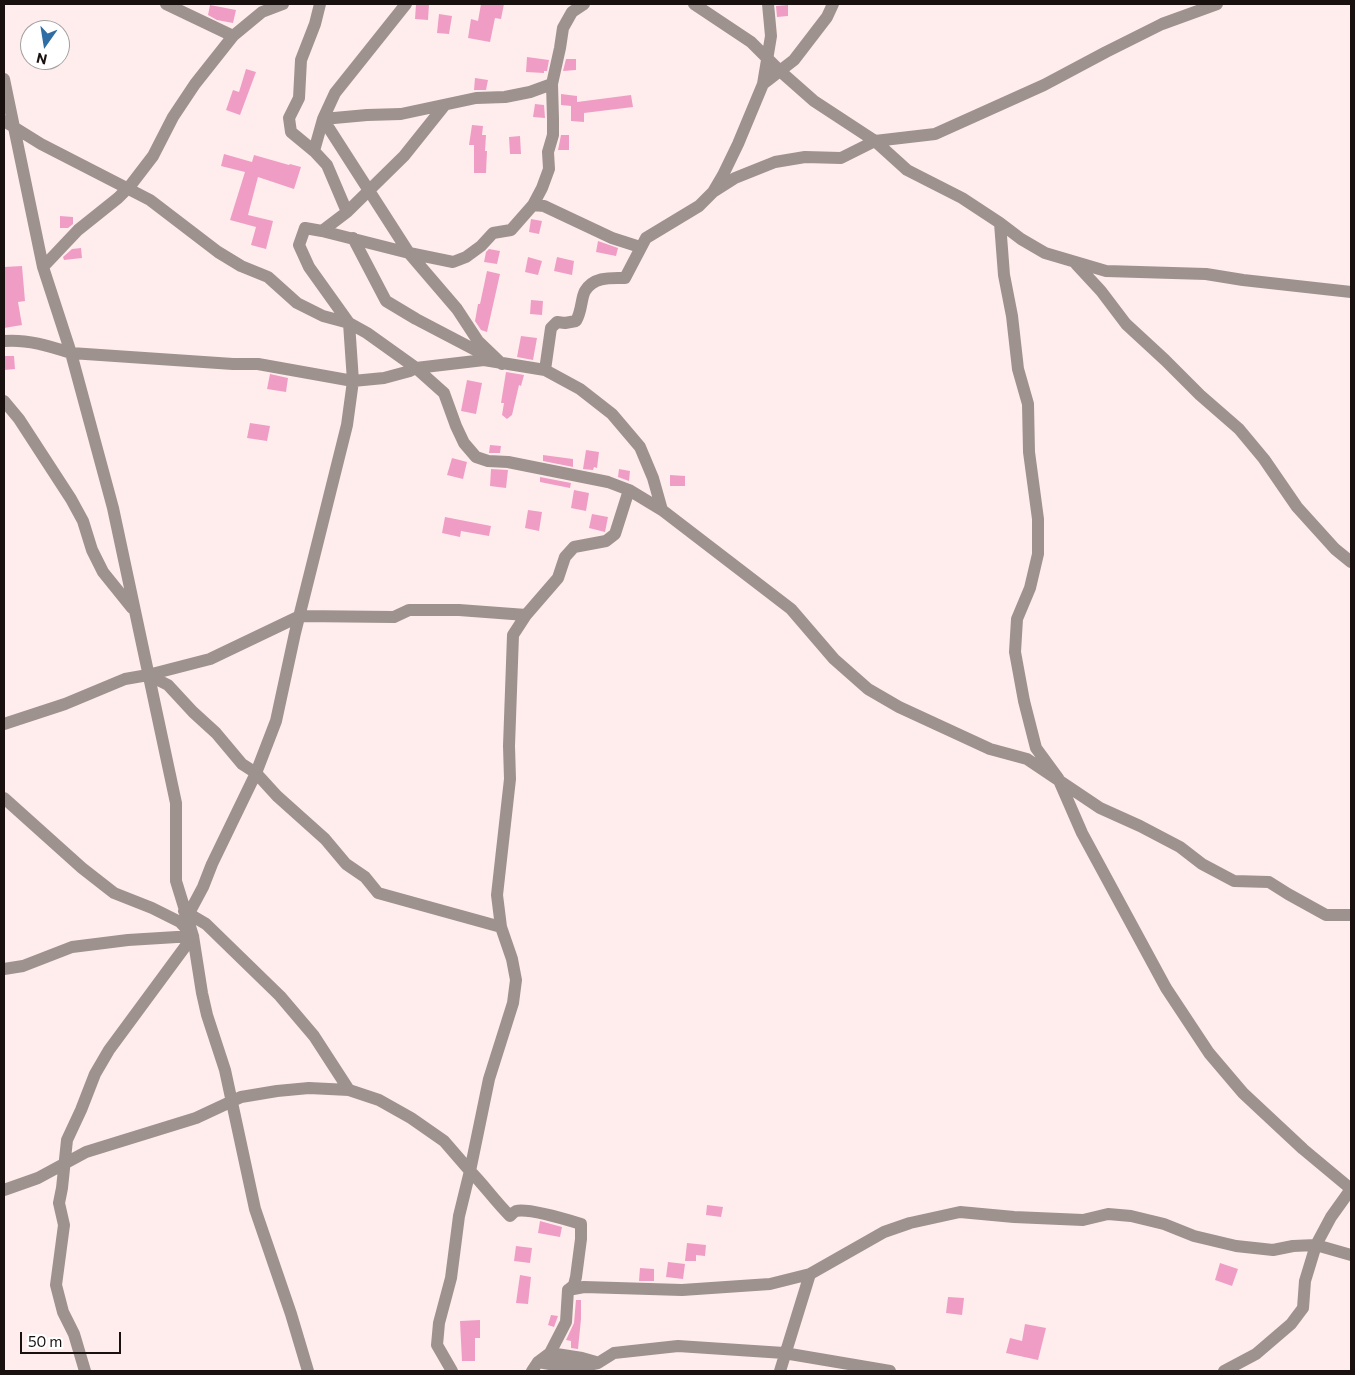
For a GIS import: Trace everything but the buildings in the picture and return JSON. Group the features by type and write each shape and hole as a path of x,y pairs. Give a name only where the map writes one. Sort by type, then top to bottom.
{"street":[{"path":"166,4 233,36"},
{"path":"43,267 78,230 118,198 126,189 153,156 173,117 194,84 233,36 267,8 283,4"},
{"path":"320,4 315,24 301,60 298,98 289,118 291,132 314,151 327,165 347,212"},
{"path":"314,151 323,119 335,93 406,4"},
{"path":"187,914 203,887 212,864 256,773 276,721 346,425 353,381 349,323 309,267 299,245 305,228 453,262 466,257 482,246 493,233 511,230 533,205 549,169 548,152 553,135 554,119 552,84 563,28 572,12 584,4"},
{"path":"694,4 751,42 780,71 814,100 875,141 907,170 962,198 1021,239 1045,253 1106,271 1206,274 1351,292"},
{"path":"713,192 738,144 763,84 771,36 768,4"},
{"path":"763,84 794,60 824,22 832,4"},
{"path":"544,370 551,328 557,322 576,321 585,291 594,282 604,278 625,278 632,267 640,246 646,238 699,206 713,192 735,178 775,162 805,157 842,158 875,141 935,134 1044,85 1162,24 1216,4"},
{"path":"4,79 9,125 43,267 71,353 113,508 176,803 176,881 193,936 202,993 225,1070 254,1209 291,1314 308,1371"},
{"path":"323,119 401,114 476,98 506,97 530,92 552,84"},
{"path":"322,231 347,212 404,156 444,106"},
{"path":"323,119 409,253 457,309 478,341 502,364"},
{"path":"9,125 126,189 150,200 218,252 241,266 268,277 296,303 323,316 349,323 367,333 416,368 444,393 464,443 476,457 608,482 629,490 662,510 791,609 834,659 868,690 899,707 990,749 1027,759 1058,778 1100,808 1180,847 1202,864 1234,881 1269,882 1326,915 1351,915"},
{"path":"533,205 544,206 612,238 640,246"},
{"path":"1000,223 1004,275 1012,316 1018,369 1028,404 1029,452 1038,519 1038,554 1030,588 1017,619 1015,652 1036,748 1058,778 1087,841 1166,988 1209,1053 1242,1093 1351,1189 1331,1218 1316,1245 1305,1281 1303,1308 1291,1324 1256,1354 1224,1371"},
{"path":"353,238 386,300 416,319 502,364"},
{"path":"1074,263 1101,291 1126,324 1239,430 1264,459 1296,508 1335,549 1351,562"},
{"path":"4,342 16,340 46,345 71,353 258,364 353,381 384,378 416,368 484,360 544,370 580,389 612,414 640,447 653,478 662,510"},
{"path":"4,402 19,419 71,499 83,521 92,550 103,572 134,610"},
{"path":"452,1371 437,1345 439,1323 451,1278 459,1216 489,1079 514,1003 516,980 512,959 501,927 497,895 510,779 511,646 513,635 526,614 558,578 565,557 574,546 606,541 615,534 629,490"},
{"path":"4,724 64,704 125,679 210,659 300,616 394,618 408,610 459,610 526,614"},
{"path":"148,675 168,684 193,712 216,733 242,764 256,773 277,796 325,839 346,864 365,877 378,893 501,927"},
{"path":"4,798 61,847 82,868 114,893 152,908 180,922 193,936"},
{"path":"187,914 206,924 280,996 314,1036 349,1090"},
{"path":"4,969 23,966 72,947 128,940 193,936"},
{"path":"85,1371 74,1334 63,1312 56,1285 64,1225 59,1203 67,1140 81,1110 94,1074 109,1050 193,936"},
{"path":"4,1190 38,1178 86,1152 196,1118 242,1097 309,1088 349,1090 379,1100 411,1118 444,1141 481,1182 491,1198 510,1216 516,1211 533,1212 581,1224 576,1277 574,1285 568,1290 566,1322 550,1353 535,1366"},
{"path":"568,1290 584,1287 682,1290 770,1284 810,1274 884,1232 910,1223 960,1212 1083,1220 1108,1214 1131,1216 1236,1246 1272,1250 1316,1245 1351,1255"},
{"path":"780,1371 810,1274"},
{"path":"535,1366 573,1368 598,1363 614,1353 678,1346 784,1353 890,1371"},
{"path":"550,1353 582,1358 598,1363"}]}
